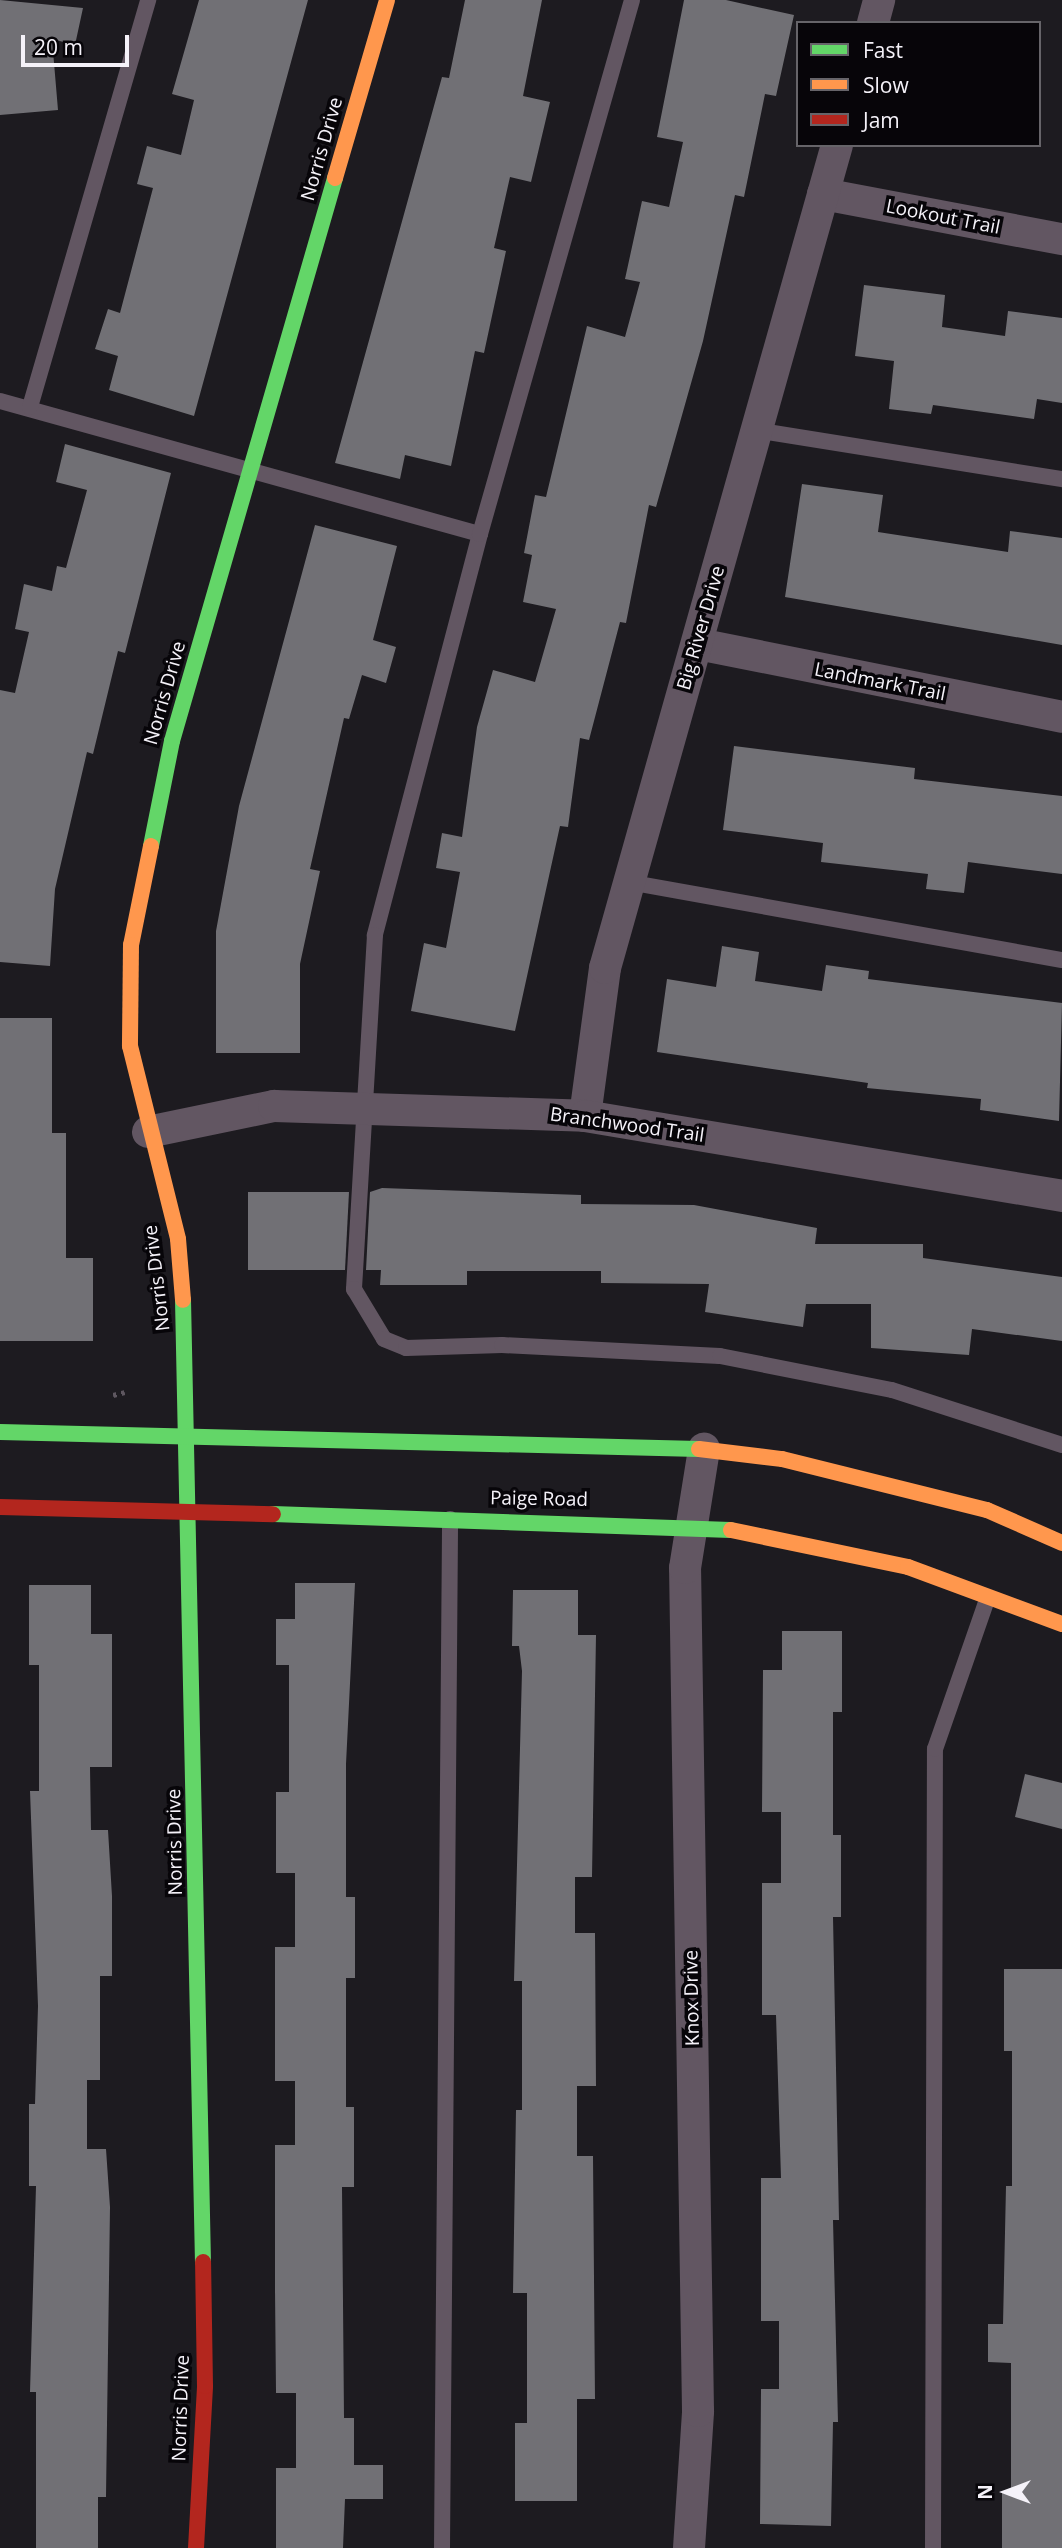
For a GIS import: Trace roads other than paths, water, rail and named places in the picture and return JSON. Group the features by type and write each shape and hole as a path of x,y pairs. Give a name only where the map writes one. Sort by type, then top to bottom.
{"street":[{"name":"Norris Drive","path":"196,2548 205,2386 188,1435 178,1239 148,1132 130,1046 139,880 251,472 387,0"},
{"path":"874,21 879,0"},
{"name":"Big River Drive","path":"585,1116 605,968 836,147"},
{"name":"Lookout Trail","path":"823,194 1061,237"},
{"name":"Landmark Trail","path":"698,644 1062,717"},
{"name":"Branchwood Trail","path":"148,1132 274,1105 368,1105 585,1116 1062,1196"},
{"path":"0,1432 704,1449 782,1459 987,1510 1062,1543"},
{"name":"Knox Drive","path":"688,2548 698,2411 685,1568 704,1449"},
{"name":"Paige Road","path":"0,1507 690,1525 778,1535 989,1595 1062,1624"}],"lane":[{"path":"30,407 148,0"},
{"path":"632,0 480,534 375,935 368,1105 354,1289 384,1339 406,1348 502,1345 720,1356 892,1390 1062,1444"},
{"path":"0,401 30,407 251,472 480,534"},
{"path":"755,429 1062,479"},
{"path":"628,882 1062,960"},
{"path":"442,2548 450,1519"},
{"path":"933,2548 935,1749 989,1595"}]}
